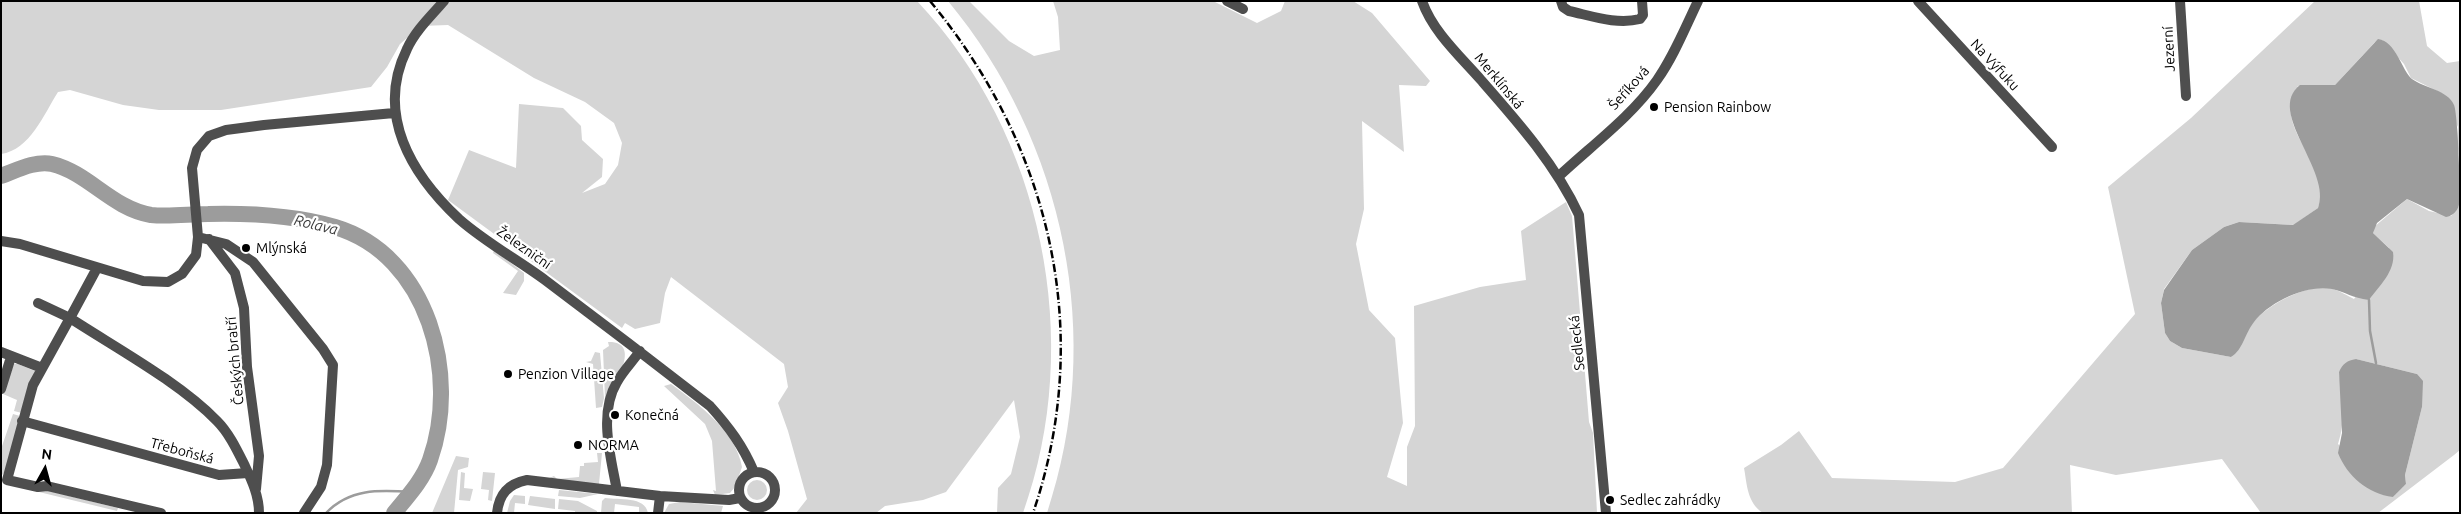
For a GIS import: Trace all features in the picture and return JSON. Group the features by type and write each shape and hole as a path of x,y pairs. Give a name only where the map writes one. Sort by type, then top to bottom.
{"street":[{"name":"Železniční","path":"444,1 421,26 407,48 396,78 394,113 397,126 411,158 432,190 460,220 640,351 710,406 729,427 744,448 754,472"},
{"path":"1227,1 1242,10"},
{"name":"Merklínská","path":"1422,1 1435,27 1502,103 1558,177"},
{"path":"1561,1 1563,7 1569,11 1630,22 1640,19 1642,15 1642,1"},
{"name":"Šeříková","path":"1558,177 1635,106 1656,81 1669,60 1698,1"},
{"name":"Na Výfuku","path":"1918,1 2052,147"},
{"name":"Jezerní","path":"2180,1 2186,96"},
{"path":"304,513 320,487 327,465 333,365 323,349 253,262 233,248 204,238 197,226 194,204 193,159 196,150 209,136 226,130 394,113"},
{"name":"Sedlecká","path":"1558,177 1568,192 1578,215 1606,513"},
{"path":"1,241 20,244 142,282 168,282 182,274 192,262 198,246 204,238"},
{"name":"Českých bratří","path":"204,238 235,274 244,308 247,367 259,456 256,490 259,513"},
{"path":"98,268 33,385 4,480 38,487 46,486 161,513"},
{"name":"Třeboňská","path":"22,421 219,475 248,473 232,441 211,416 186,394 70,318 38,303"},
{"path":"617,491 609,445 607,419 610,400 618,381 640,351"},
{"path":"1,352 42,368"},
{"path":"1,389 11,357"},
{"path":"497,513 502,494 508,487 518,482 533,481 660,496 729,500 740,498 751,507 767,510 774,497 774,483 768,475 754,472 746,476 740,483 740,498"},
{"name":"Českých bratří","path":"248,473 256,490"},
{"path":"658,513 660,496"}],"shaded area":[{"path":"1,1 917,1 960,54 995,113 1022,176 1040,243 1050,311 1050,380 1041,447 1023,513 997,513 998,488 1011,474 1020,437 1014,400 946,492 923,500 885,506 876,513 796,513 807,499 778,403 788,387 784,364 671,277 665,293 660,323 635,329 625,323 622,328 448,200 469,150 516,168 519,104 563,108 581,126 582,140 603,159 602,177 582,193 605,184 618,165 622,143 614,123 585,102 534,78 448,25 421,26 400,44 387,67 371,87 221,110 159,110 123,105 70,90 58,92 28,138 20,146 1,154"},
{"path":"948,1 969,1 1009,41 1034,56 1060,50 1058,17 1053,1 1213,1 1257,23 1281,11 1285,1 1353,1 1372,13 1430,81 1426,86 1399,85 1404,152 1362,121 1364,209 1356,244 1369,310 1395,338 1403,423 1387,477 1407,486 1407,447 1415,426 1414,306 1480,287 1526,280 1521,231 1566,202 1572,216 1589,422 1593,433 1597,513 1047,513 1064,447 1073,379 1072,311 1064,244 1046,179 1021,116 988,56"},
{"path":"2315,1 2419,1 2427,46 2447,63 2460,61 2460,163 2457,141 2458,127 2441,93 2411,78 2404,64 2382,40 2375,42 2335,85 2298,86 2291,101 2291,116 2296,132 2318,177 2321,192 2318,208 2294,225 2239,222 2224,227 2192,250 2164,289 2161,303 2165,333 2170,341 2182,348 2231,357 2256,319 2272,306 2292,295 2302,291 2323,288 2336,290 2354,299 2389,248 2373,233 2374,227 2407,199 2429,211 2451,216 2460,204 2460,450 2378,513 2261,513 2222,459 2116,475 2070,465 2072,513 1763,513 1758,509 1751,499 1744,468 1781,445 1799,431 1832,478 1955,482 2003,468 2135,314 2108,187 2191,118","holes":["2356,359 2417,374 2422,407 2405,475 2406,484 2393,497 2338,444 2343,417 2339,372"]},
{"path":"2378,39 2390,45 2412,79 2447,96 2454,105 2457,123 2460,198 2457,210 2452,215 2446,217 2407,199 2377,223 2373,233 2393,252 2393,259 2386,278 2369,300 2332,289 2322,288 2311,289 2289,296 2269,308 2254,322 2241,346 2231,357 2182,348 2170,341 2165,333 2161,303 2164,290 2192,250 2224,227 2239,222 2293,225 2318,208 2320,193 2317,177 2294,126 2290,110 2291,97 2300,85 2335,85"},
{"path":"494,250 524,273 524,281 516,295 503,293 518,271 493,253"},
{"path":"608,342 618,344 624,349 625,356 620,375 607,399 605,398 603,350 609,346"},
{"path":"595,352 600,353 604,398 602,407 596,408 593,364 586,362 591,361"},
{"path":"2356,359 2417,374 2423,381 2422,407 2405,475 2406,484 2393,497 2367,488 2347,469 2338,453 2342,433 2339,372 2342,366"},
{"path":"14,364 35,371 22,413 14,411 17,400 3,394"},
{"path":"671,384 714,419 732,442 742,467 735,487 730,493 715,495 713,490 716,491 712,441 705,424 664,386"},
{"path":"13,414 20,416 5,472 1,476 1,449"},
{"path":"597,453 602,453 599,484 547,479 554,476 557,479 579,477 580,466 584,466 584,463 598,462"},
{"path":"456,456 469,458 468,467 458,470 454,513 432,513"},
{"path":"461,472 465,473 464,488 473,489 470,501 459,500"},
{"path":"483,472 495,473 492,501 488,500 489,490 481,489"},
{"path":"753,480 761,480 767,486 767,494 761,500 753,500 747,494 747,486"},
{"path":"41,489 118,508 117,511 39,492"},
{"path":"559,490 598,494 580,498 558,496"},
{"path":"514,495 525,496 525,504 515,503 514,513 507,513 510,501"},
{"path":"530,496 555,499 555,509 528,505"},
{"path":"605,498 637,501 646,508 648,513 639,513 639,507 615,504 614,513 601,513 602,501"},
{"path":"559,499 578,501 597,511 597,513 575,513 575,511 558,509"},
{"path":"680,502 723,506 721,513 664,513 669,504"}],"waterway":[{"name":"Rolava","path":"1,176 39,163 46,163 65,168 124,205 151,215 256,215 288,217 319,223 335,227 367,242 394,263 414,291 429,322 438,357 441,392 438,427 430,460 419,481 394,513"},
{"path":"2369,300 2370,331 2376,363"},
{"path":"326,513 345,499 366,492 412,492"}],"railway":[{"path":"930,1 971,57 1005,117 1032,179 1050,244 1059,310 1060,377 1051,445 1033,513"}],"place":[{"name":"Pension Rainbow","path":"1654,107"},
{"name":"Mlýnská","path":"246,248"},
{"name":"Penzion Village","path":"508,374"},
{"name":"Konečná","path":"615,415"},
{"name":"NORMA","path":"578,445"},
{"name":"Sedlec zahrádky","path":"1610,500"}]}
